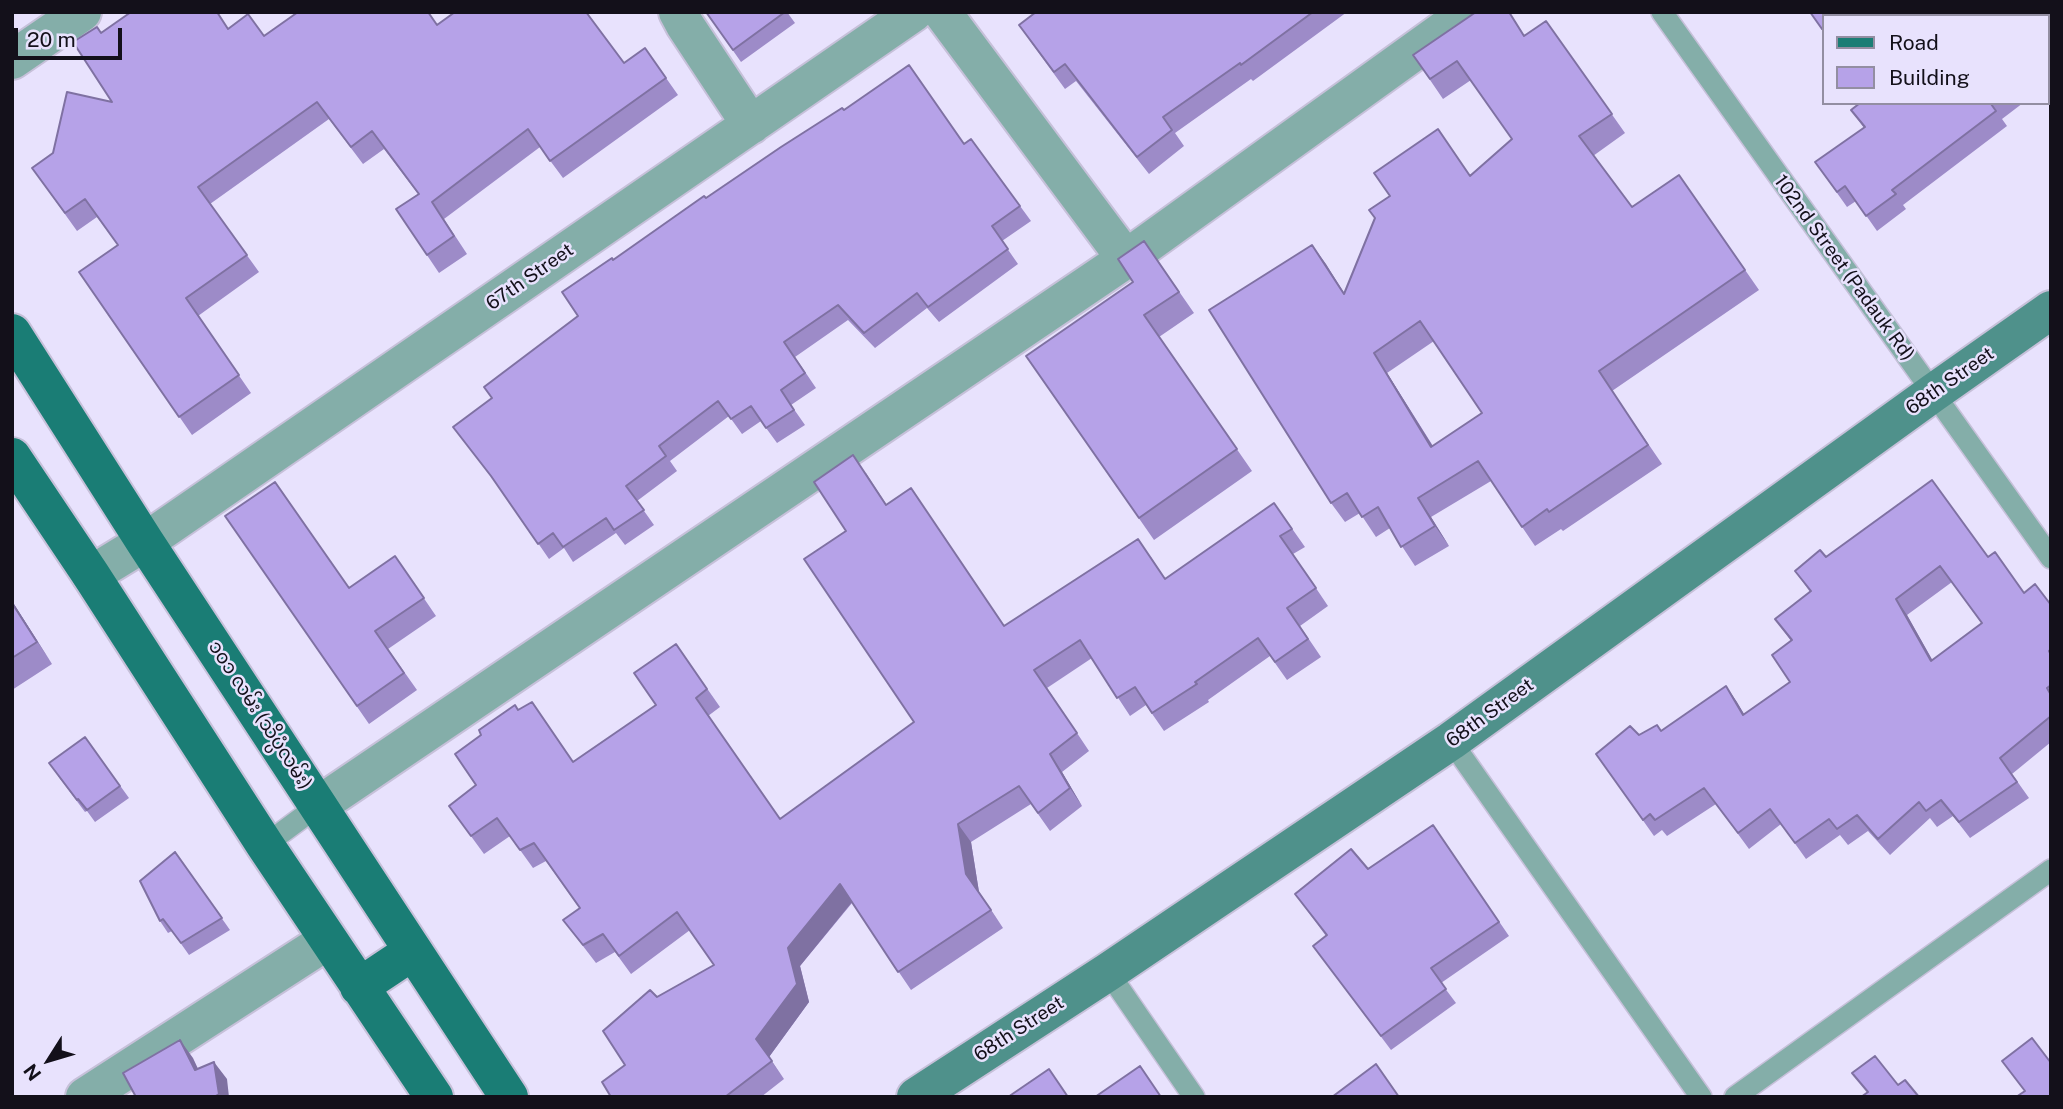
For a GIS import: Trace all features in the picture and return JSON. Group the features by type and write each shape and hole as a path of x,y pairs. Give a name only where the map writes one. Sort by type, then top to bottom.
{"main road":[{"name":"68th Street","path":"916,1097 1108,972 1451,741 2051,310"},
{"name":"၁၀၁ လမ်း (သိပ္ပံလမ်း)","path":"12,333 145,542 509,1097"},
{"path":"12,457 265,845 434,1097"},
{"path":"359,987 413,951"}],"street":[{"path":"12,60 82,12"},
{"path":"678,12 751,125"},
{"name":"67th Street","path":"91,575 145,542 914,12"},
{"path":"942,12 1126,259"},
{"path":"319,805 1126,259 1469,12"},
{"path":"85,1097 328,940"}],"lane":[{"name":"102nd Street (Padauk Rd)","path":"1662,12 2051,558"},
{"path":"1451,741 1701,1097"},
{"path":"265,845 319,805"},
{"path":"1735,1097 2051,870"},
{"path":"1108,972 1194,1097"}],"building":[{"path":"131,12 217,12 228,29 248,14 264,36 298,12 428,12 437,25 455,12 586,12 624,63 645,48 666,78 550,161 528,129 432,202 454,236 427,255 396,209 419,194 372,131 351,147 317,102 198,187 247,255 186,298 239,375 179,417 79,272 118,245 85,199 65,213 32,168 53,153 67,92 112,102 73,42 97,27 101,33"},
{"path":"706,12 785,12 733,50"},
{"path":"1036,12 1313,12 1241,65 1240,63 1163,117 1172,130 1137,157 1065,64 1054,72 1019,25"},
{"path":"1476,12 1509,12 1524,36 1546,21 1612,114 1579,136 1632,207 1679,175 1745,270 1599,371 1648,445 1549,512 1547,509 1522,527 1478,461 1418,498 1435,526 1401,547 1378,507 1362,517 1347,493 1331,503 1209,310 1312,245 1344,294 1375,218 1369,210 1390,196 1374,173 1438,129 1470,176 1512,139 1457,61 1430,79 1413,55","holes":["1420,321 1482,413 1431,447 1374,353"]},
{"path":"1810,12 1845,12 1822,14 1822,29"},
{"path":"1846,12 2051,12 2051,60 2049,62 2049,14"},
{"path":"909,65 964,144 971,139 1020,206 992,226 1008,249 928,307 917,293 864,333 838,305 784,342 805,373 781,390 794,410 766,428 751,406 731,419 718,401 659,446 666,456 626,486 644,510 614,530 606,518 563,547 553,533 538,544 453,427 492,398 484,387 578,316 562,292 704,196 706,198 842,108 844,110"},
{"path":"1857,105 1992,105 1996,111 1892,190 1896,194 1866,216 1845,186 1837,192 1815,162 1865,127 1851,110"},
{"path":"1144,241 1179,292 1144,315 1237,449 1139,518 1026,356 1133,282 1118,259"},
{"path":"853,455 886,505 911,488 1004,626 1138,539 1165,579 1274,503 1292,529 1280,536 1316,588 1287,608 1308,639 1275,662 1258,638 1195,682 1197,684 1152,713 1135,687 1117,698 1080,640 1034,670 1077,733 1050,754 1070,788 1038,813 1019,786 958,824 966,874 991,910 898,972 840,884 788,948 797,984 756,1039 772,1061 725,1097 611,1097 602,1082 625,1065 603,1031 650,990 657,997 714,965 677,912 619,956 603,934 583,945 563,920 580,908 534,843 520,850 497,818 471,836 449,806 476,785 455,754 481,735 479,730 515,705 518,710 532,702 573,762 656,705 634,673 676,644 707,689 696,698 780,819 914,722 804,559 846,531 814,482"},
{"path":"1932,480 1988,557 1995,552 2024,593 2035,584 2051,605 2051,685 2047,688 2051,695 2051,716 2000,758 2017,782 1959,822 1941,800 1926,811 1919,802 1878,839 1857,815 1837,829 1829,819 1795,843 1770,809 1738,833 1704,788 1655,820 1650,814 1643,820 1596,754 1630,726 1639,735 1657,725 1661,731 1726,686 1743,715 1790,682 1772,655 1792,640 1775,619 1811,591 1795,571 1820,550 1826,557","holes":["1940,566 1982,623 1931,661 1896,599"]},
{"path":"275,482 349,588 395,556 424,598 375,631 404,673 357,706 225,516"},
{"path":"12,603 37,642 12,658"},
{"path":"85,737 120,786 87,810 49,763"},
{"path":"1433,825 1499,922 1431,968 1446,989 1381,1036 1313,946 1327,935 1295,894 1351,849 1368,869"},
{"path":"175,852 222,918 181,943 163,919 160,921 140,881"},
{"path":"2032,1038 2051,1063 2051,1097 2016,1097 2025,1091 2002,1061"},
{"path":"180,1040 195,1070 214,1062 219,1094 214,1097 136,1097 123,1073"},
{"path":"1875,1056 1898,1085 1905,1080 1919,1097 1861,1097 1868,1092 1852,1073"},
{"path":"1376,1064 1399,1097 1332,1097"},
{"path":"1140,1066 1161,1097 1095,1097"},
{"path":"1049,1069 1068,1097 1008,1097"}]}
